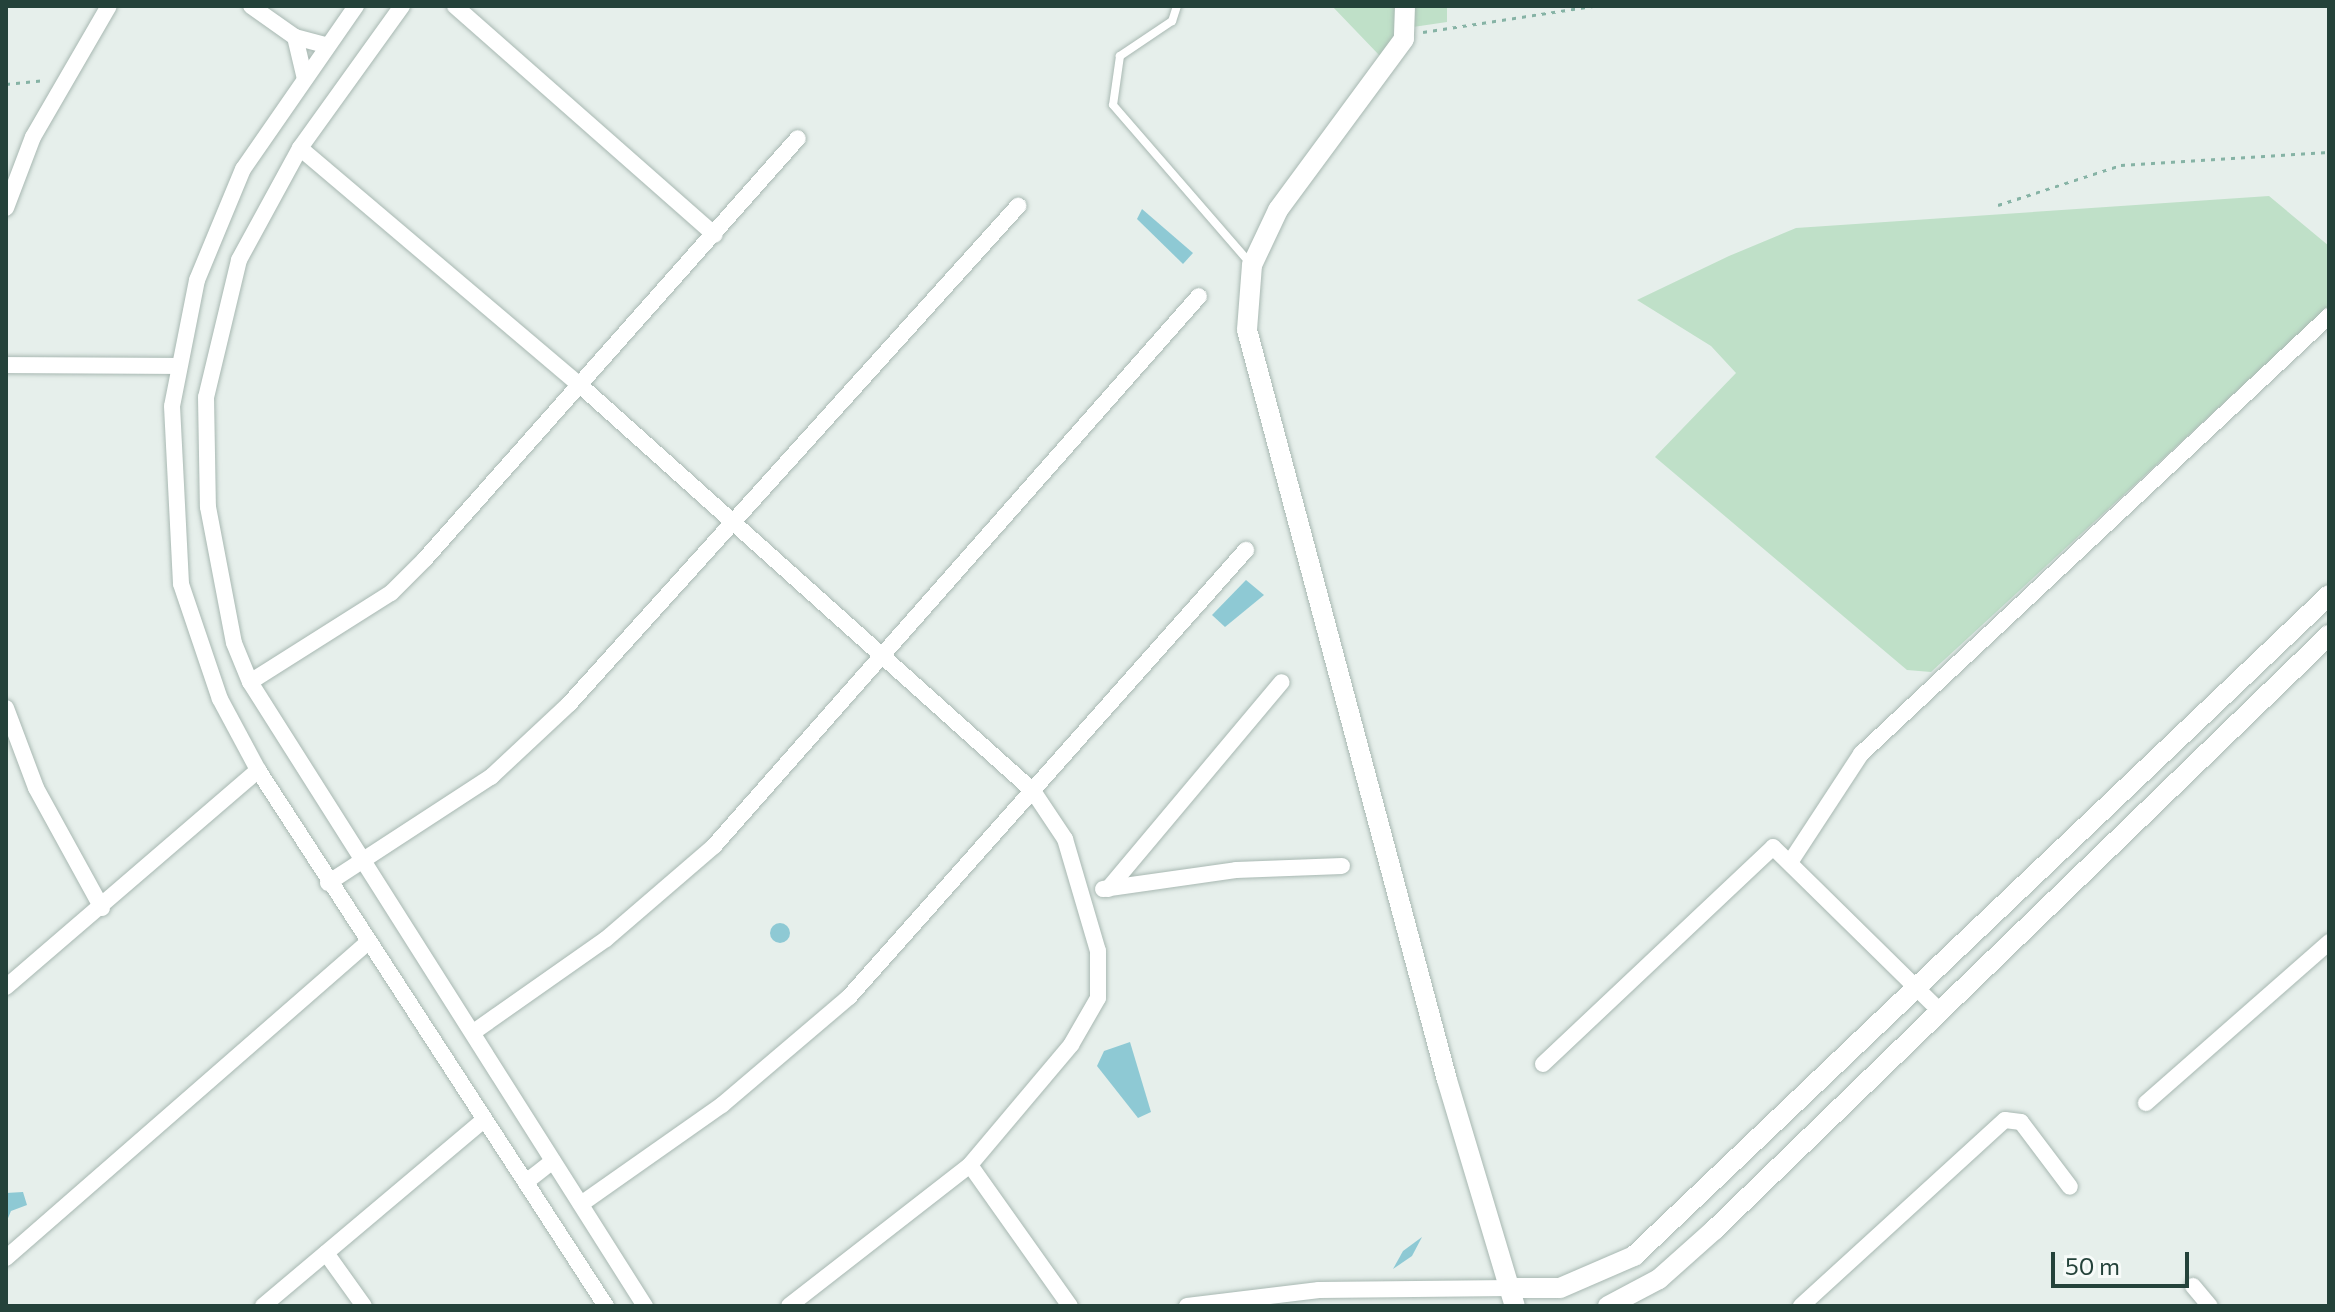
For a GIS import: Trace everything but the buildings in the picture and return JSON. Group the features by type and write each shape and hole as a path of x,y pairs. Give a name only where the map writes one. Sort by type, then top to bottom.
{"street":[{"path":"6,208 64,79 109,6"},
{"path":"251,6 295,37 328,46"},
{"path":"356,6 243,169 197,280 177,366 172,406 181,584 220,699 258,770 365,945 606,1306"},
{"path":"402,6 300,148 239,260 206,397 208,507 234,643 250,682 475,1031 645,1306"},
{"path":"455,6 715,235"},
{"path":"1405,6 1404,39 1278,210 1252,265 1245,300 1251,345 1447,1080 1513,1297"},
{"path":"295,37 305,79"},
{"path":"250,682 391,593 581,386 798,138"},
{"path":"300,148 581,386 883,663 1033,791 1065,839 1086,891 1098,951 1098,998 1071,1045 970,1165 789,1306"},
{"path":"328,883 492,776 569,704 1018,206"},
{"path":"475,1031 606,939 714,846 883,663 1199,296"},
{"path":"1791,861 1861,754 2329,316"},
{"path":"6,365 177,366"},
{"path":"581,1204 722,1105 849,997 1246,550"},
{"path":"1187,1306 1346,1297 1391,1288 1513,1297 1595,1278 1634,1256 1690,1207 1915,985 2329,595"},
{"path":"1608,1306 1659,1279 1714,1230 1938,1009 2329,635"},
{"path":"1108,889 1282,682"},
{"path":"6,708 36,788 102,908"},
{"path":"2189,727 2209,750"},
{"path":"6,987 102,908 258,770"},
{"path":"1543,1064 1766,849 1791,861 1938,1009"},
{"path":"1086,891 1236,870 1342,866"},
{"path":"2014,892 2035,916"},
{"path":"2146,1103 2329,942"},
{"path":"6,1258 365,945"},
{"path":"1801,1306 2005,1120 2021,1122 2070,1187"},
{"path":"263,1306 483,1121"},
{"path":"526,1182 553,1161"},
{"path":"970,1165 1070,1306"},
{"path":"1690,1207 1714,1230"},
{"path":"326,1253 364,1306"},
{"path":"2193,1286 2210,1306"},
{"path":"1390,1306 1391,1288"}],"lane":[{"path":"1177,6 1172,21 1120,56 1113,105 1252,265"}],"path":[{"path":"1404,39 1593,6"},
{"path":"6,84 64,79"},
{"path":"1998,205 2121,165 2329,152"}],"green space":[{"path":"1332,6 1447,6 1447,22 1413,27 1380,56"},
{"path":"2269,196 2329,246 2329,306 1931,672 1907,670 1655,457 1736,373 1711,346 1637,300 1729,256 1796,228"}],"water":[{"path":"1142,209 1193,253 1183,264 1137,219"},
{"path":"1246,580 1264,595 1225,627 1212,615"},
{"path":"780,923 787,926 790,933 787,940 780,943 773,940 770,933 773,926"},
{"path":"1130,1042 1151,1112 1138,1118 1097,1066 1104,1051"},
{"path":"23,1192 27,1205 11,1211 6,1223 6,1193"},
{"path":"1422,1237 1412,1256 1393,1269 1403,1251"}]}
